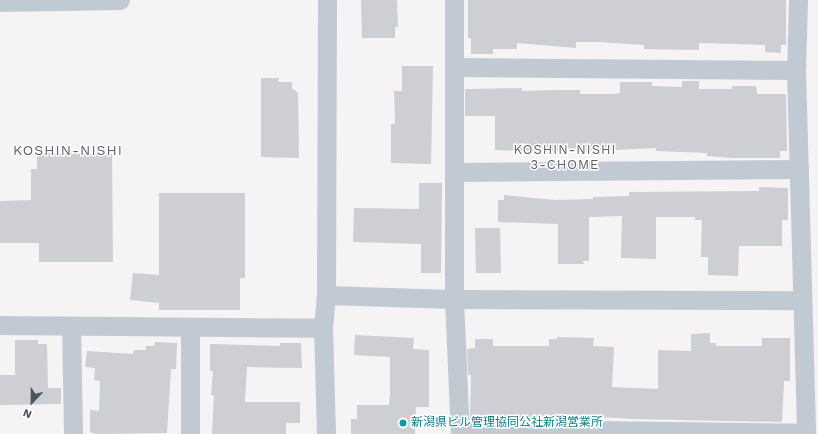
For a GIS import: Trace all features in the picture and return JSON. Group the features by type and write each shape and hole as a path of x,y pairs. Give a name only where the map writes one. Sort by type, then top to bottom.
{"street":[{"path":"0,2 120,0"},
{"path":"326,434 323,328 326,295 327,0"},
{"path":"454,0 454,299 460,431 806,434 796,70 798,0"},
{"path":"454,67 796,70"},
{"path":"454,172 799,169"},
{"path":"326,295 454,299 802,300"},
{"path":"0,325 323,328"},
{"path":"71,326 73,434"},
{"path":"190,327 190,434"}],"building":[{"path":"361,0 397,0 398,27 395,27 395,38 362,38"},
{"path":"468,0 786,0 786,45 781,45 781,53 765,52 765,45 699,43 699,50 644,49 644,45 599,42 576,42 576,48 517,43 517,49 493,49 493,54 471,54 471,38 468,38"},
{"path":"402,66 433,66 431,164 391,163 391,124 395,124 394,91 402,91"},
{"path":"261,78 279,78 278,82 292,82 292,88 298,93 299,158 261,157"},
{"path":"682,81 699,81 699,89 732,89 732,86 756,86 757,94 786,94 787,151 780,151 780,158 733,158 707,156 707,153 656,151 656,148 575,152 495,150 495,116 465,116 465,89 522,88 522,91 580,90 580,94 614,94 620,93 620,82 652,82 652,86 682,87"},
{"path":"37,153 112,154 113,262 39,262 39,243 0,243 0,201 31,200 31,169 37,169"},
{"path":"419,183 442,183 441,273 421,273 421,244 353,242 354,208 419,209"},
{"path":"759,187 788,188 788,220 782,220 782,246 739,246 738,276 708,275 708,257 701,257 702,220 695,220 695,217 656,217 656,259 621,258 622,216 589,217 589,261 583,261 584,264 558,264 558,224 498,222 498,200 504,200 504,195 555,200 593,199 593,197 629,196 629,192 759,191"},
{"path":"159,193 245,193 245,278 240,278 240,310 159,310 159,303 130,300 133,273 159,275"},
{"path":"475,228 500,228 501,273 476,273"},
{"path":"710,333 710,343 716,343 716,346 762,346 762,338 790,338 790,381 784,381 782,422 632,419 555,414 555,417 470,417 471,375 468,375 467,349 475,348 475,339 493,339 493,346 549,346 549,339 557,339 557,337 594,338 593,346 614,347 612,387 658,389 658,350 691,351 691,334"},
{"path":"355,335 414,338 413,349 429,350 429,407 416,407 415,434 351,434 351,419 357,419 357,405 389,405 390,394 390,357 354,355"},
{"path":"15,340 38,340 38,344 47,344 48,388 61,388 61,404 0,405 0,375 15,375"},
{"path":"155,342 177,343 176,369 171,369 167,433 96,434 90,432 90,410 99,411 100,381 94,380 95,368 85,367 87,351 133,354 134,350 146,350 146,346 154,346"},
{"path":"280,343 301,343 302,368 247,367 245,402 300,402 300,423 286,423 286,434 212,434 214,395 211,395 213,371 210,371 210,344 280,346"}],"place":[{"name":"新潟県ビル管理協同公社新潟営業所","path":"403,423"}],"district":[{"name":"KOSHIN-NISHI","path":"68,150"},
{"name":"KOSHIN-NISHI 3-CHOME","path":"565,158"}]}
